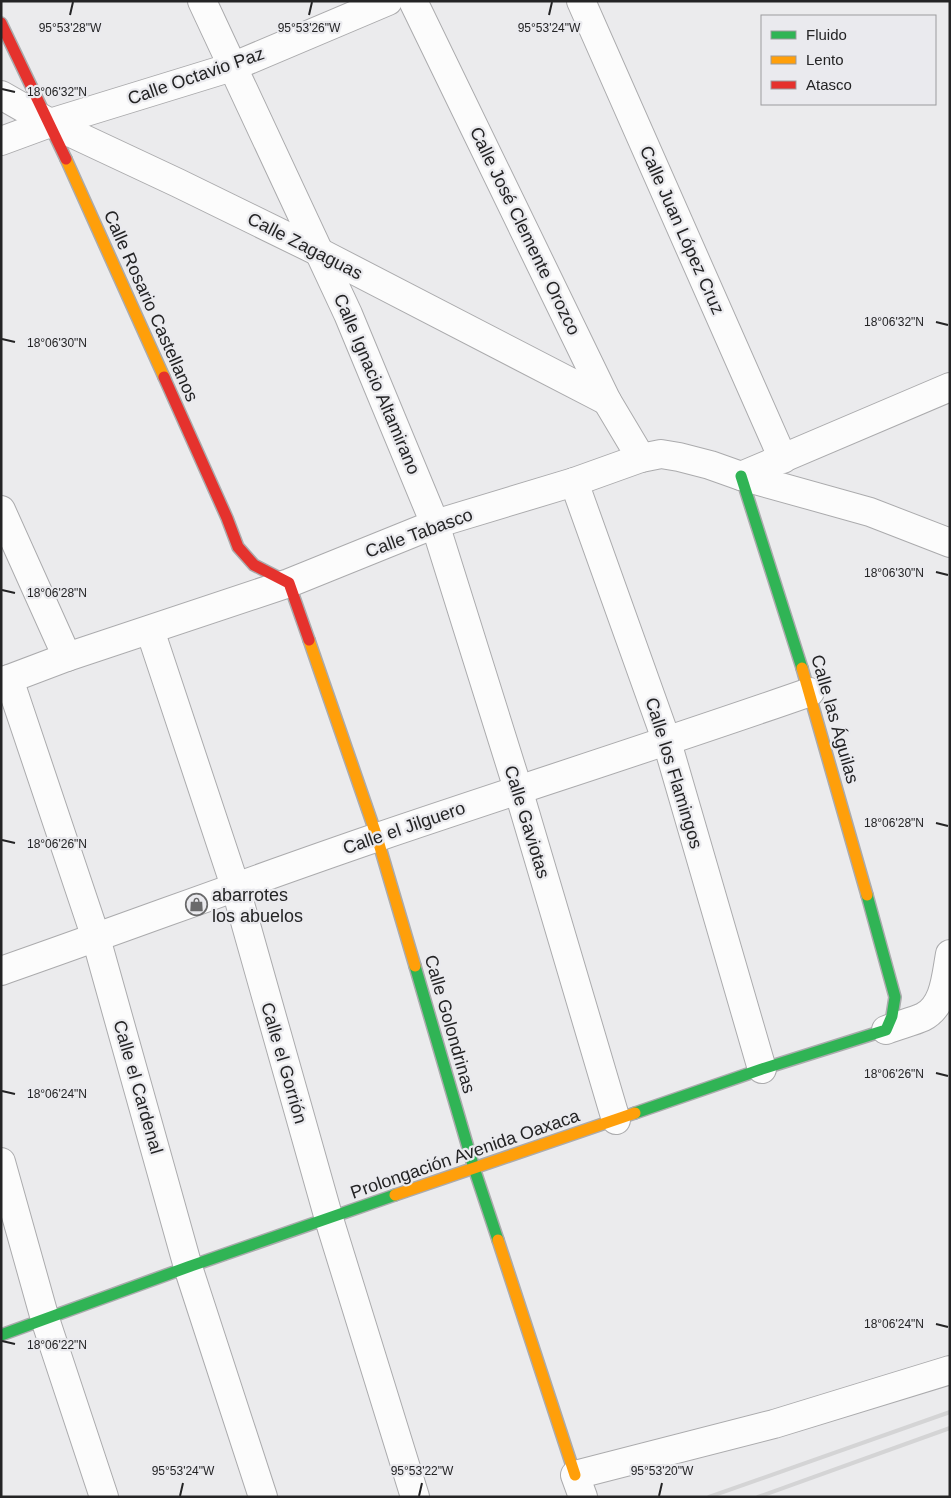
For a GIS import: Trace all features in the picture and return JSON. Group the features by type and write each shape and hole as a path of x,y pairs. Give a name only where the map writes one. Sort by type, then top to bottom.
{"street":[{"name":"Calle Ignacio Altamirano","path":"202,1 348,314 435,524"},
{"name":"Calle Octavio Paz","path":"1,141 50,123 232,67 388,1"},
{"name":"Calle José Clemente Orozco","path":"413,1 607,401 641,458"},
{"name":"Calle Juan López Cruz","path":"581,1 783,459"},
{"name":"Calle Rosario Castellanos","path":"1,23 50,123 227,518 238,547 254,565 289,583"},
{"name":"Calle Zagaguas","path":"1,95 50,123 319,252 607,401"},
{"path":"741,476 950,388"},
{"name":"Calle Tabasco","path":"5,680 67,657 289,583 435,524 574,482 641,458 661,454 710,465 741,476 870,512 950,544"},
{"name":"Calle las Águilas","path":"741,476 810,692 895,997 892,1016 886,1030"},
{"name":"Calle los Flamingos","path":"574,482 667,742 762,1069"},
{"path":"1,510 67,657"},
{"name":"Calle Gaviotas","path":"435,524 518,789 616,1120"},
{"name":"Calle Golondrinas","path":"289,583 377,837 474,1168 579,1486"},
{"name":"Calle el Gorrión","path":"150,630 235,886 329,1219 415,1497"},
{"name":"Calle el Cardenal","path":"5,680 96,938 188,1267 264,1497"},
{"name":"Calle el Jilguero","path":"1,971 235,886 377,837 518,789 667,742 810,692"},
{"path":"886,1030 924,1016 934,1007 941,995 950,954"},
{"name":"Prolongación Avenida Oaxaca","path":"1,1335 188,1267 474,1168 762,1069 886,1030"},
{"path":"1,1162 45,1320 104,1497"},
{"path":"579,1486 950,1370"}],"railway":[{"path":"709,1497 950,1412"},
{"path":"758,1497 950,1428"}],"traffic: fast":[{"path":"741,476 802,668"},
{"path":"635,1113 762,1069 886,1030 892,1016 895,997 867,895"},
{"path":"415,966 474,1168 498,1240"},
{"path":"1,1335 395,1195"}],"traffic: slow":[{"path":"66,159 164,377"},
{"path":"309,640 377,837 415,966"},
{"path":"802,668 867,895"},
{"path":"395,1195 635,1113"},
{"path":"498,1240 575,1475"}],"traffic: jam":[{"path":"1,23 66,159"},
{"path":"164,377 238,547 254,565 289,583 309,640"}],"place":[{"name":"abarrotes los abuelos","path":"196,905"}]}
